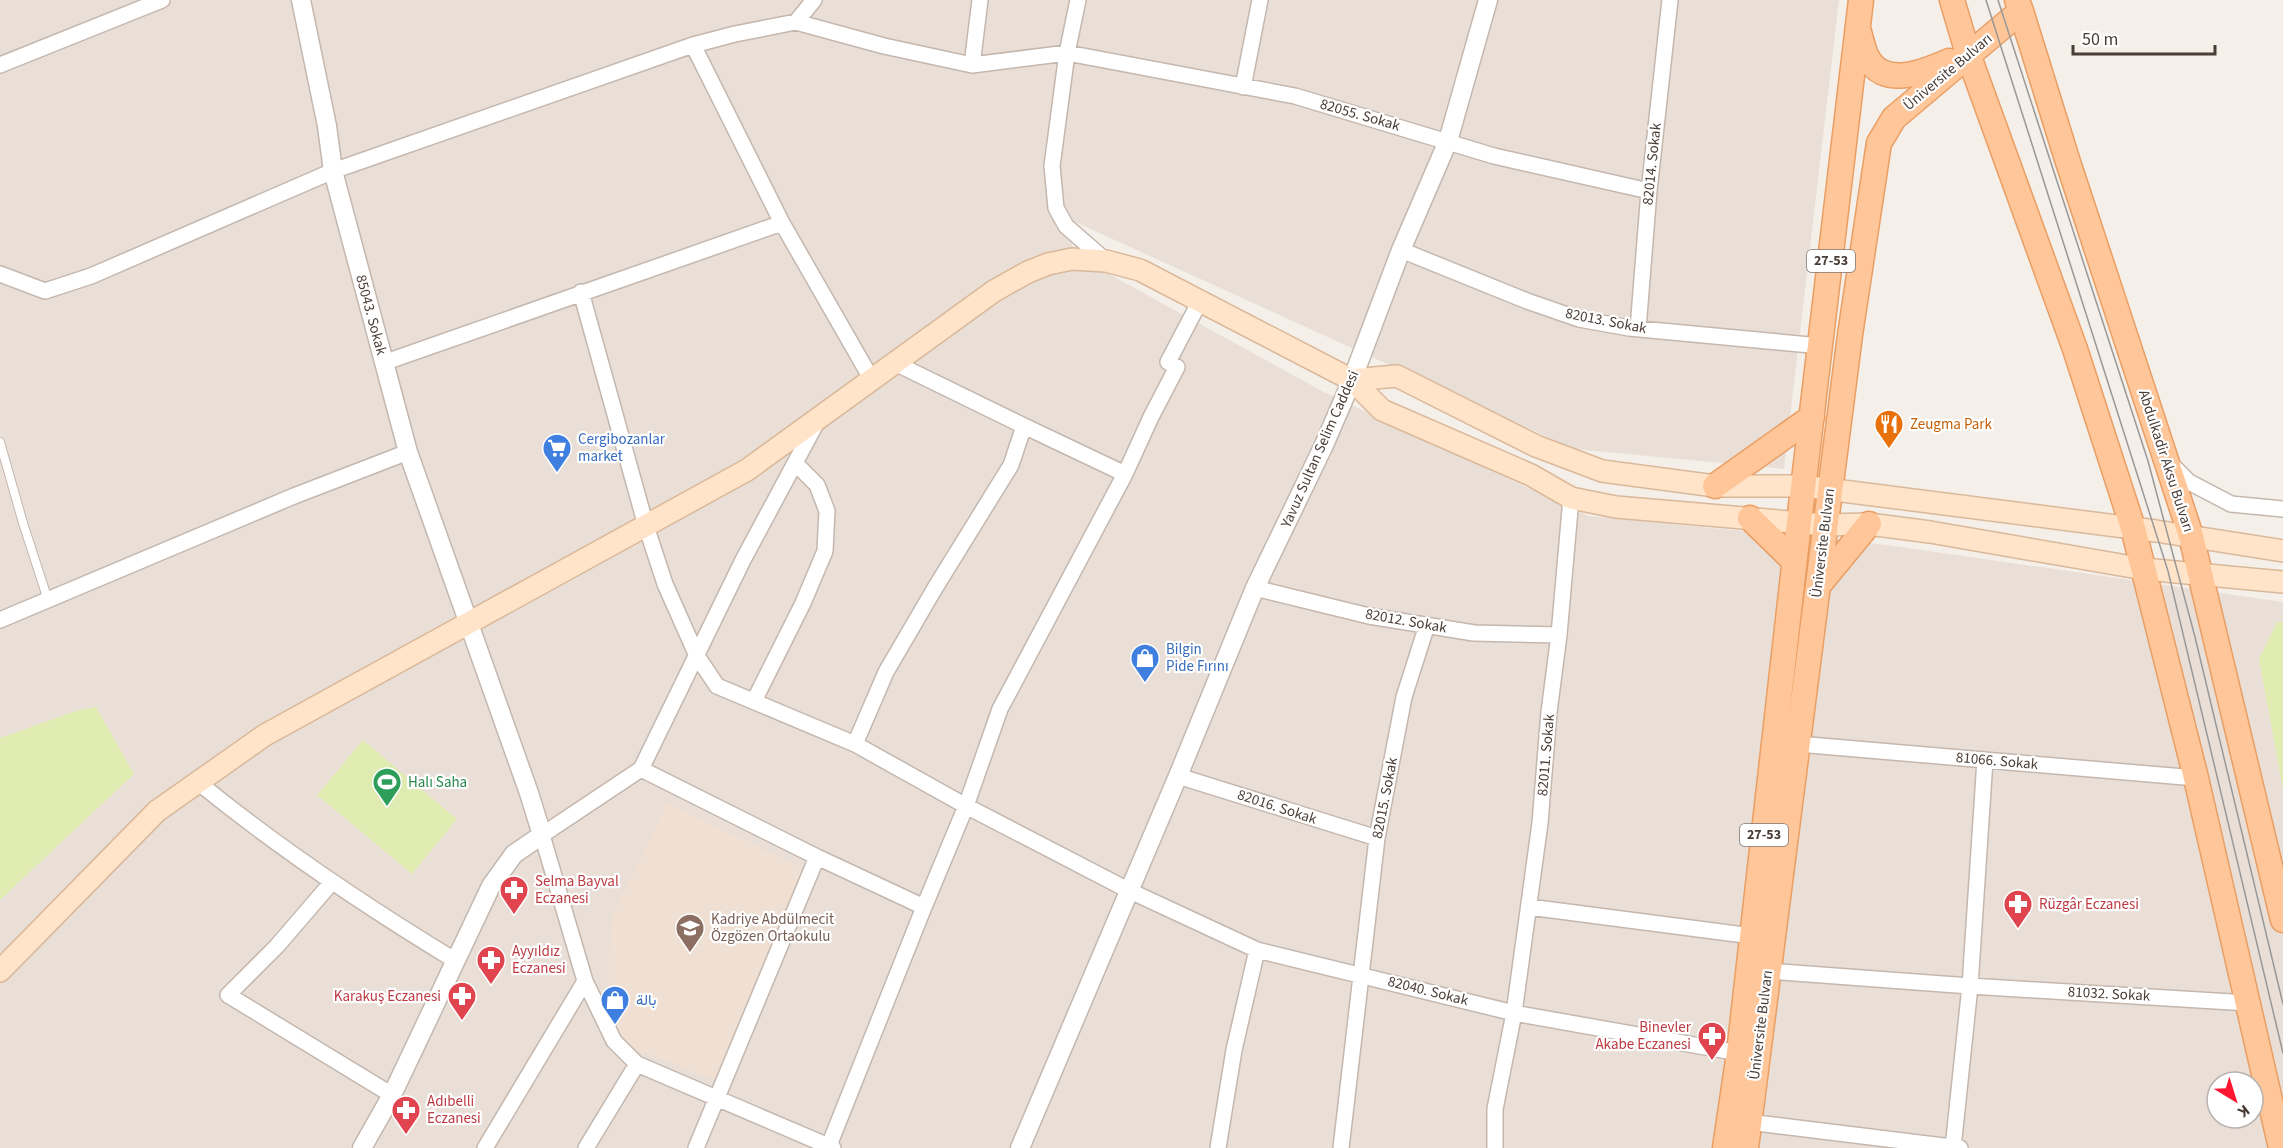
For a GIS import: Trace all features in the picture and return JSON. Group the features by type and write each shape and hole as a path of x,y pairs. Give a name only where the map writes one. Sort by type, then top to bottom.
{"main road":[{"name":"Üniversite Bulvarı","path":"1725,1148 1739,1053 1794,561 1861,0"},
{"path":"1952,0 1968,54 2075,349 2133,528 2196,778 2281,1148"},
{"name":"Üniversite Bulvarı","path":"1746,1148 1850,335 1879,143 1894,118 1968,54 2019,5"},
{"name":"Abdulkadir Aksu Bulvarı","path":"2019,5 2070,170 2191,537 2283,920"},
{"path":"1858,27 1866,56 1879,71 1899,76 1918,74 1968,54"},
{"path":"0,970 158,811 265,735 747,470 994,291 1028,272 1048,264 1072,259 1106,261 1140,270 1352,380 1382,411 1531,475 1571,498 1616,507 1826,525 1869,524 1930,532 2144,569 2283,582"},
{"path":"1352,380 1397,376 1536,446 1602,471 1715,486 1803,486 2133,528 2283,551"},
{"path":"1715,486 1812,417"},
{"path":"1750,518 1794,561"},
{"path":"1818,586 1869,524"}],"street":[{"path":"0,65 162,0"},
{"name":"85043. Sokak","path":"302,0 327,126 333,171 408,452 542,835"},
{"path":"0,274 45,291 91,276 333,171 693,45 735,33 796,22 814,0"},
{"path":"972,65 980,0"},
{"path":"1078,0 1067,53 1052,166 1056,208 1066,226 1106,261"},
{"path":"1243,87 1260,0"},
{"name":"Yavuz Sultan Selim Caddesi","path":"1020,1148 1255,588 1324,445 1352,380 1401,250 1448,141 1488,0"},
{"name":"82014. Sokak","path":"1638,329 1649,191 1670,0"},
{"name":"82055. Sokak","path":"796,22 884,46 972,65 1067,53 1295,96 1494,156 1649,191"},
{"path":"693,45 782,223 873,380"},
{"path":"383,363 782,223"},
{"name":"82013. Sokak","path":"1401,250 1527,302 1579,319 1638,329 1821,346"},
{"name":"82040. Sokak","path":"581,292 645,526 665,584 697,656 717,686 855,744 966,806 1128,890 1257,951 1361,974 1514,1013 1739,1053"},
{"path":"542,835 585,981 614,1041 637,1064 830,1147 966,806 1000,709 1125,474 1150,417 1177,367 1168,362 1200,301"},
{"path":"896,363 1125,474"},
{"path":"362,1148 393,1095 491,886 514,854 641,769 743,560 820,418"},
{"path":"855,744 886,672 934,588 1011,465 1024,426"},
{"path":"0,620 294,496 408,452"},
{"path":"2167,459 2189,482 2231,504 2283,509"},
{"path":"754,701 803,603 825,551 827,511 817,485 795,463"},
{"name":"82011. Sokak","path":"1495,1148 1495,1109 1514,1013 1540,822 1571,498"},
{"name":"82012. Sokak","path":"1255,588 1370,616 1474,633 1559,635"},
{"name":"82015. Sokak","path":"1341,1148 1377,838 1404,697 1427,625"},
{"name":"81066. Sokak","path":"1798,744 2196,778"},
{"path":"1954,1148 1970,986 1985,760"},
{"path":"641,769 924,908"},
{"name":"82016. Sokak","path":"1178,776 1377,838"},
{"path":"199,783 332,882 456,961"},
{"path":"696,1148 817,857"},
{"path":"332,882 277,946 228,994 393,1095"},
{"path":"1529,907 1752,936"},
{"path":"1218,1148 1234,1050 1257,951"},
{"name":"81032. Sokak","path":"1768,971 2248,1003"},
{"path":"485,1148 585,981"},
{"path":"586,1148 637,1064"},
{"path":"1748,1122 1960,1148"}],"lane":[{"path":"0,442 22,523 48,600"}],"shaded area":[{"path":"0,0 1839,0 1784,469 1574,449 1062,216 1076,256 1324,392 1588,516 1887,545 2283,602 2283,1148 0,1148"},
{"name":"Kadriye Abdülmecit Özgözen Ortaokulu","path":"667,802 803,869 720,1082 620,1043 608,986 611,919"}],"green space":[{"path":"2277,622 2283,622 2283,790 2259,659"},
{"path":"96,707 134,774 0,900 0,738 79,710"},
{"name":"Halı Saha","path":"363,740 457,819 412,874 317,795"}],"tram line":[{"path":"1986,0 2168,571 2283,1053"},
{"path":"1998,0 2148,461 2195,637 2283,1004"}],"place":[{"name":"Zeugma Park","path":"1889,450"},
{"name":"Cergibozanlar market","path":"557,474"},
{"name":"Bilgin Pide Fırını","path":"1145,684"},
{"name":"Halı Saha","path":"387,808"},
{"name":"Selma Bayval Eczanesi","path":"514,916"},
{"name":"Rüzgâr Eczanesi","path":"2018,930"},
{"name":"Kadriye Abdülmecit Özgözen Ortaokulu","path":"690,954"},
{"name":"Ayyıldız Eczanesi","path":"491,986"},
{"name":"Karakuş Eczanesi","path":"462,1022"},
{"name":"بالة","path":"615,1026"},
{"name":"Binevler Akabe Eczanesi","path":"1712,1062"},
{"name":"Adıbelli Eczanesi","path":"406,1136"}]}
